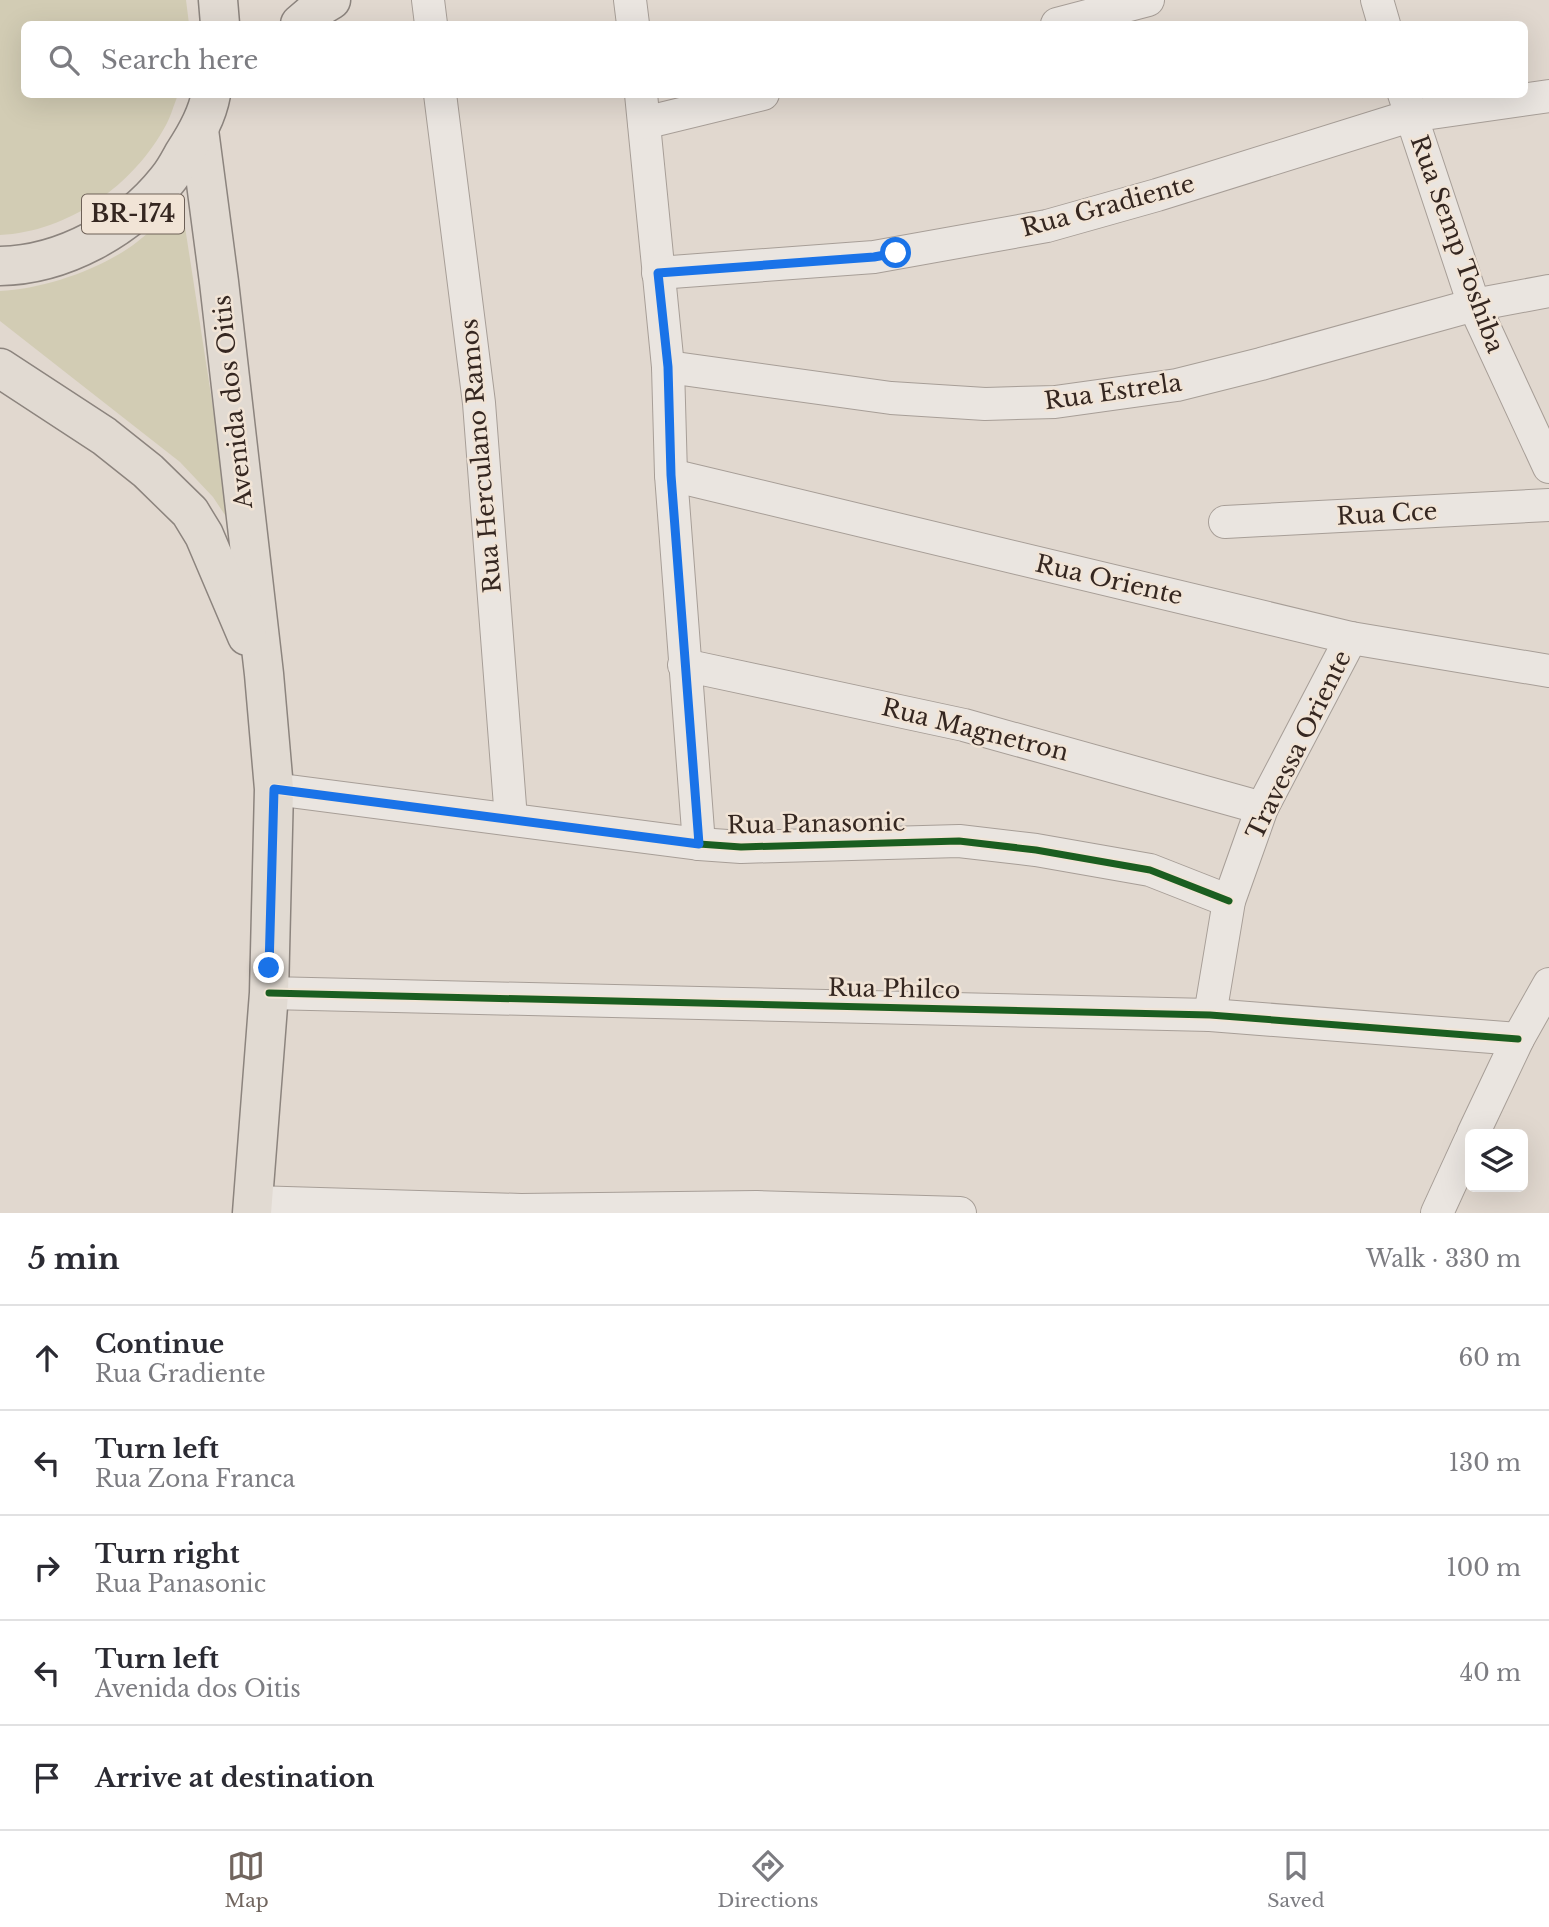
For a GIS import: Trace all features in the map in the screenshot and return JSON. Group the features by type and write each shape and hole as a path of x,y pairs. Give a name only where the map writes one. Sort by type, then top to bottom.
{"main road":[{"path":"218,0 220,21"},
{"path":"304,21 331,0"},
{"name":"BR-174","path":"0,266 17,266 74,250 125,221 167,180 209,105"},
{"name":"Avenida dos Oitis","path":"209,105 219,282 264,674 274,789 269,993 253,1207"},
{"name":"Avenida dos Oitis","path":"3,376 104,436 148,471 190,512 204,535 264,674"}],"street":[{"path":"428,0 431,21"},
{"path":"630,0 633,21"},
{"path":"1068,21 1149,0"},
{"path":"1377,0 1383,21"},
{"name":"Rua Gradiente","path":"1528,97 1549,96"},
{"name":"Rua Herculano Ramos","path":"441,98 479,403 511,819"},
{"path":"699,844 671,475 668,367 642,109 731,98"},
{"name":"Rua Gradiente","path":"658,273 874,257 1047,226 1157,195 1407,105 1517,98"},
{"name":"Rua Semp Toshiba","path":"1407,105 1474,305 1549,467"},
{"name":"Rua Estrela","path":"668,367 891,398 985,404 1055,402 1177,385 1474,305 1549,291"},
{"name":"Rua Oriente","path":"671,475 1351,638 1549,671"},
{"name":"Rua Cce","path":"1225,522 1549,505"},
{"name":"Travessa Oriente","path":"1210,1015 1229,901 1262,807 1351,638"},
{"name":"Rua Magnetron","path":"684,665 964,725 1262,807"},
{"name":"Rua Panasonic","path":"274,789 699,844 741,847 959,841 1036,850 1150,870 1229,901"},
{"path":"1475,1129 1518,1039 1549,984"},
{"name":"Rua Philco","path":"269,993 1210,1015 1518,1039"},
{"path":"1437,1213 1465,1152"},
{"path":"253,1207 522,1210 757,1207 960,1213"}],"shaded area":[{"path":"0,0 186,0 189,21 21,21 21,98 177,98 168,121 152,147 117,185 74,215 25,232 0,235"},
{"path":"181,201 231,524 213,497 180,462 0,321 0,291 53,282 107,261 143,237"}],"cycle path":[{"path":"274,789 699,844 741,847 959,841 1036,850 1150,870 1229,901"},
{"path":"269,993 1210,1015 1518,1039"}],"route":[{"path":"269,968 274,789 699,844 671,475 668,367 658,273 874,257 896,253"}]}
